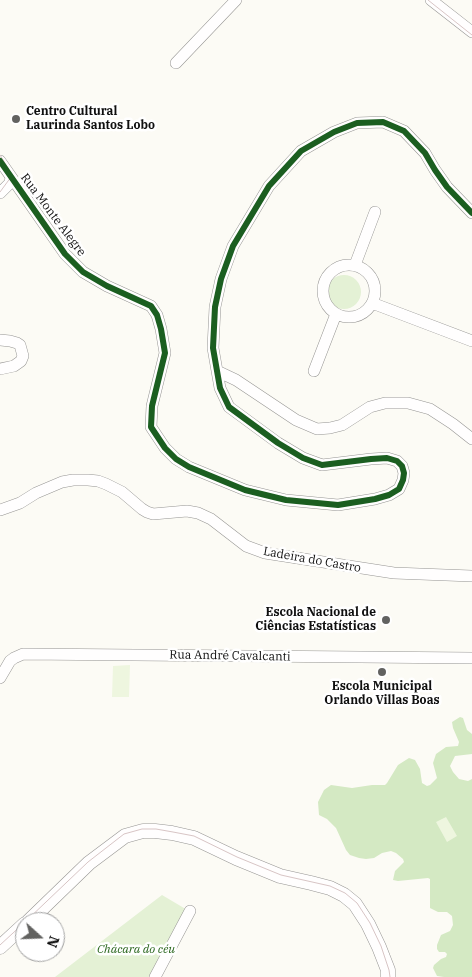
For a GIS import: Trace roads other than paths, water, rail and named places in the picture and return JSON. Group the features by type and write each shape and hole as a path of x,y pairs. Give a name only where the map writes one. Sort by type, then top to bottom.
{"street":[{"path":"176,63 236,0"},
{"path":"431,0 472,32"},
{"path":"472,213 448,187 435,170 425,152 404,131 383,122 357,123 334,132 301,151 269,186 233,246 221,279 215,307 213,348 217,371 236,380 296,420 317,429 342,425 370,407 385,403 408,402 430,409 472,439"},
{"name":"Rua Monte Alegre","path":"0,160 65,254 83,272 106,286 150,306 157,315 165,353 152,406 151,427 176,459 190,467 245,490 286,500 338,506 375,499 389,495 399,489 404,473 402,466 397,461 387,458 322,465 303,458 278,444 230,407 220,388 217,371"},
{"path":"0,193 10,182 11,177"},
{"path":"356,265 375,212"},
{"path":"342,265 356,265 366,270 372,277 375,295 372,303 362,314 354,317 336,314 327,306 323,298 322,289 324,281 334,268 342,265"},
{"path":"372,303 472,341"},
{"path":"314,371 336,314"},
{"path":"0,340 20,345 23,356 21,361 14,366 0,369"},
{"name":"Ladeira do Castro","path":"0,510 20,503 36,493 62,482 73,480 98,481 122,492 142,509 153,514 187,511 198,513 211,520 246,546 265,553 394,573 472,576"},
{"name":"Rua André Cavalcanti","path":"0,678 10,661 23,654 472,658"},
{"path":"38,912 89,863 125,836 143,831 172,833 194,838 280,876 330,888 344,895 356,904 368,924 388,970 388,977"},
{"path":"155,977 190,911"},
{"path":"0,947 15,933"}],"tram line":[{"path":"428,0 472,35"},
{"path":"0,155 11,177 0,192"},
{"path":"36,912 88,862 124,834 142,829 156,829 194,836 237,857 281,875 330,886 345,893 357,903 370,923 381,946 390,977"},
{"path":"0,945 15,931"}],"place":[{"name":"Centro Cultural Laurinda Santos Lobo","path":"16,119"},
{"name":"Escola Nacional de Ciências Estatísticas","path":"386,620"},
{"name":"Escola Municipal Orlando Villas Boas","path":"382,672"}],"park label":[{"name":"Chácara do céu","path":"136,950"}]}
